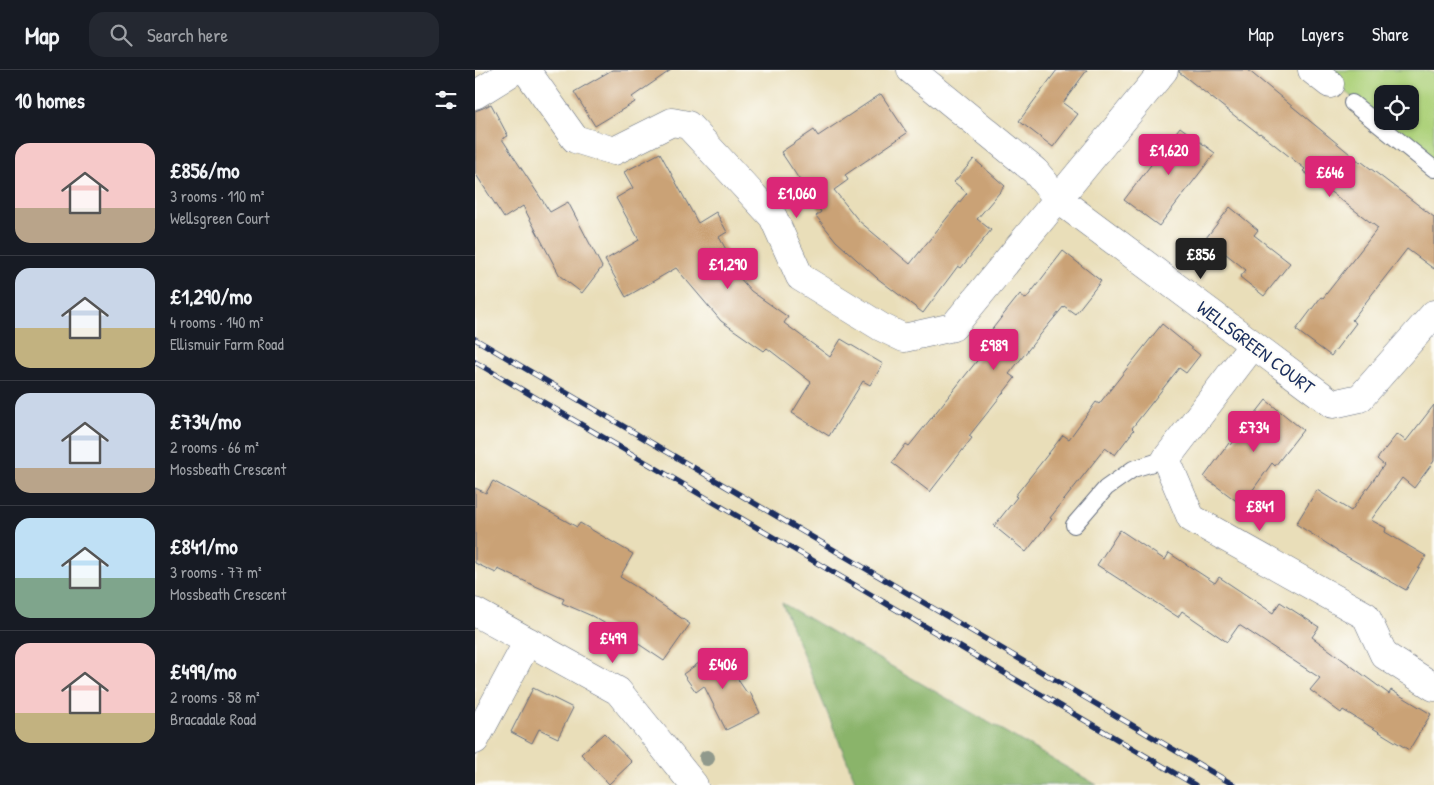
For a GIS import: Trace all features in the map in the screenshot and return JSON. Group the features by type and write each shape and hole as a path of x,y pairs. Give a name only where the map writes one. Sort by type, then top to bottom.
{"street":[{"path":"475,95 515,70"},
{"path":"526,70 575,139 614,151 672,122 688,125 773,217 800,277 881,327 904,338 953,327 1163,70"},
{"name":"WELLSGREEN COURT","path":"911,70 1035,171 1058,200 1333,404 1360,398 1432,321"},
{"path":"1253,345 1166,459 1191,518 1366,616 1384,655 1434,686"},
{"path":"475,612 618,691 694,785"},
{"path":"475,740 527,641"}],"lane":[{"path":"1353,102 1434,169"},
{"path":"1074,525 1106,488 1133,470 1166,459"}],"green space":[{"path":"1319,70 1425,70 1434,73 1434,165 1392,130 1419,130 1419,85 1374,85 1374,115"},
{"path":"782,603 1097,785 857,785"}],"building":[{"path":"612,70 671,70 632,97 635,102 595,126 574,92"},
{"path":"1057,70 1087,70 1063,103 1078,114 1053,147 1019,121"},
{"path":"1179,70 1248,70 1361,163 1434,217 1434,269 1407,249 1352,320 1356,323 1331,356 1296,330 1378,228 1303,171 1305,169 1260,133 1240,120 1179,72"},
{"path":"881,94 907,133 845,175 848,180 834,190 859,221 910,264 967,193 954,182 974,159 1005,186 977,219 991,230 961,268 958,266 923,313 877,278 836,241 816,216 821,212 781,152 814,130 818,136"},
{"path":"491,104 508,136 502,139 550,212 568,202 602,267 582,293 560,276 523,206 504,218 475,173 475,111"},
{"path":"1180,127 1215,153 1159,226 1124,200"},
{"path":"660,153 698,223 716,212 727,232 719,237 728,253 722,257 751,291 788,317 784,323 830,357 841,339 883,364 870,385 863,381 829,436 792,413 811,382 767,348 764,351 721,321 676,268 626,297 605,260 639,240 616,198 633,188 624,172"},
{"path":"1230,207 1258,230 1254,235 1290,263 1264,296 1240,277 1246,270 1206,238"},
{"path":"1063,251 1101,281 1075,314 1064,306 1036,340 1009,374 1015,378 969,436 972,438 930,492 892,463 906,444 909,446 996,337 990,332 1020,294 1026,299"},
{"path":"1162,324 1200,355 1186,373 1179,368 1132,428 1134,430 1115,455 1105,448 1026,552 994,526 1063,435 1069,439 1096,402 1099,404"},
{"path":"1266,400 1303,430 1275,466 1272,463 1242,505 1204,477 1229,443 1231,445"},
{"path":"1434,405 1434,461 1414,488 1402,478 1371,520 1386,528 1385,532 1426,556 1406,590 1337,551 1296,524 1317,490 1351,511 1384,465 1377,459 1397,434 1406,441"},
{"path":"493,481 577,527 580,523 633,554 620,577 690,624 664,661 592,616 562,603 564,599 498,569 496,573 475,563 475,488 486,493"},
{"path":"1120,530 1165,560 1169,553 1215,583 1219,577 1273,613 1280,602 1319,627 1312,637 1389,694 1391,690 1431,714 1409,750 1343,710 1341,713 1310,690 1320,678 1239,625 1227,642 1182,611 1178,617 1097,565"},
{"path":"718,650 747,693 750,692 760,713 726,730 704,686 696,692 683,674"},
{"path":"533,688 573,708 558,738 539,729 532,743 511,732"},
{"path":"604,733 632,762 609,784 581,754"}],"railway":[{"path":"475,339 1234,785"},
{"path":"475,362 1195,785"}]}
